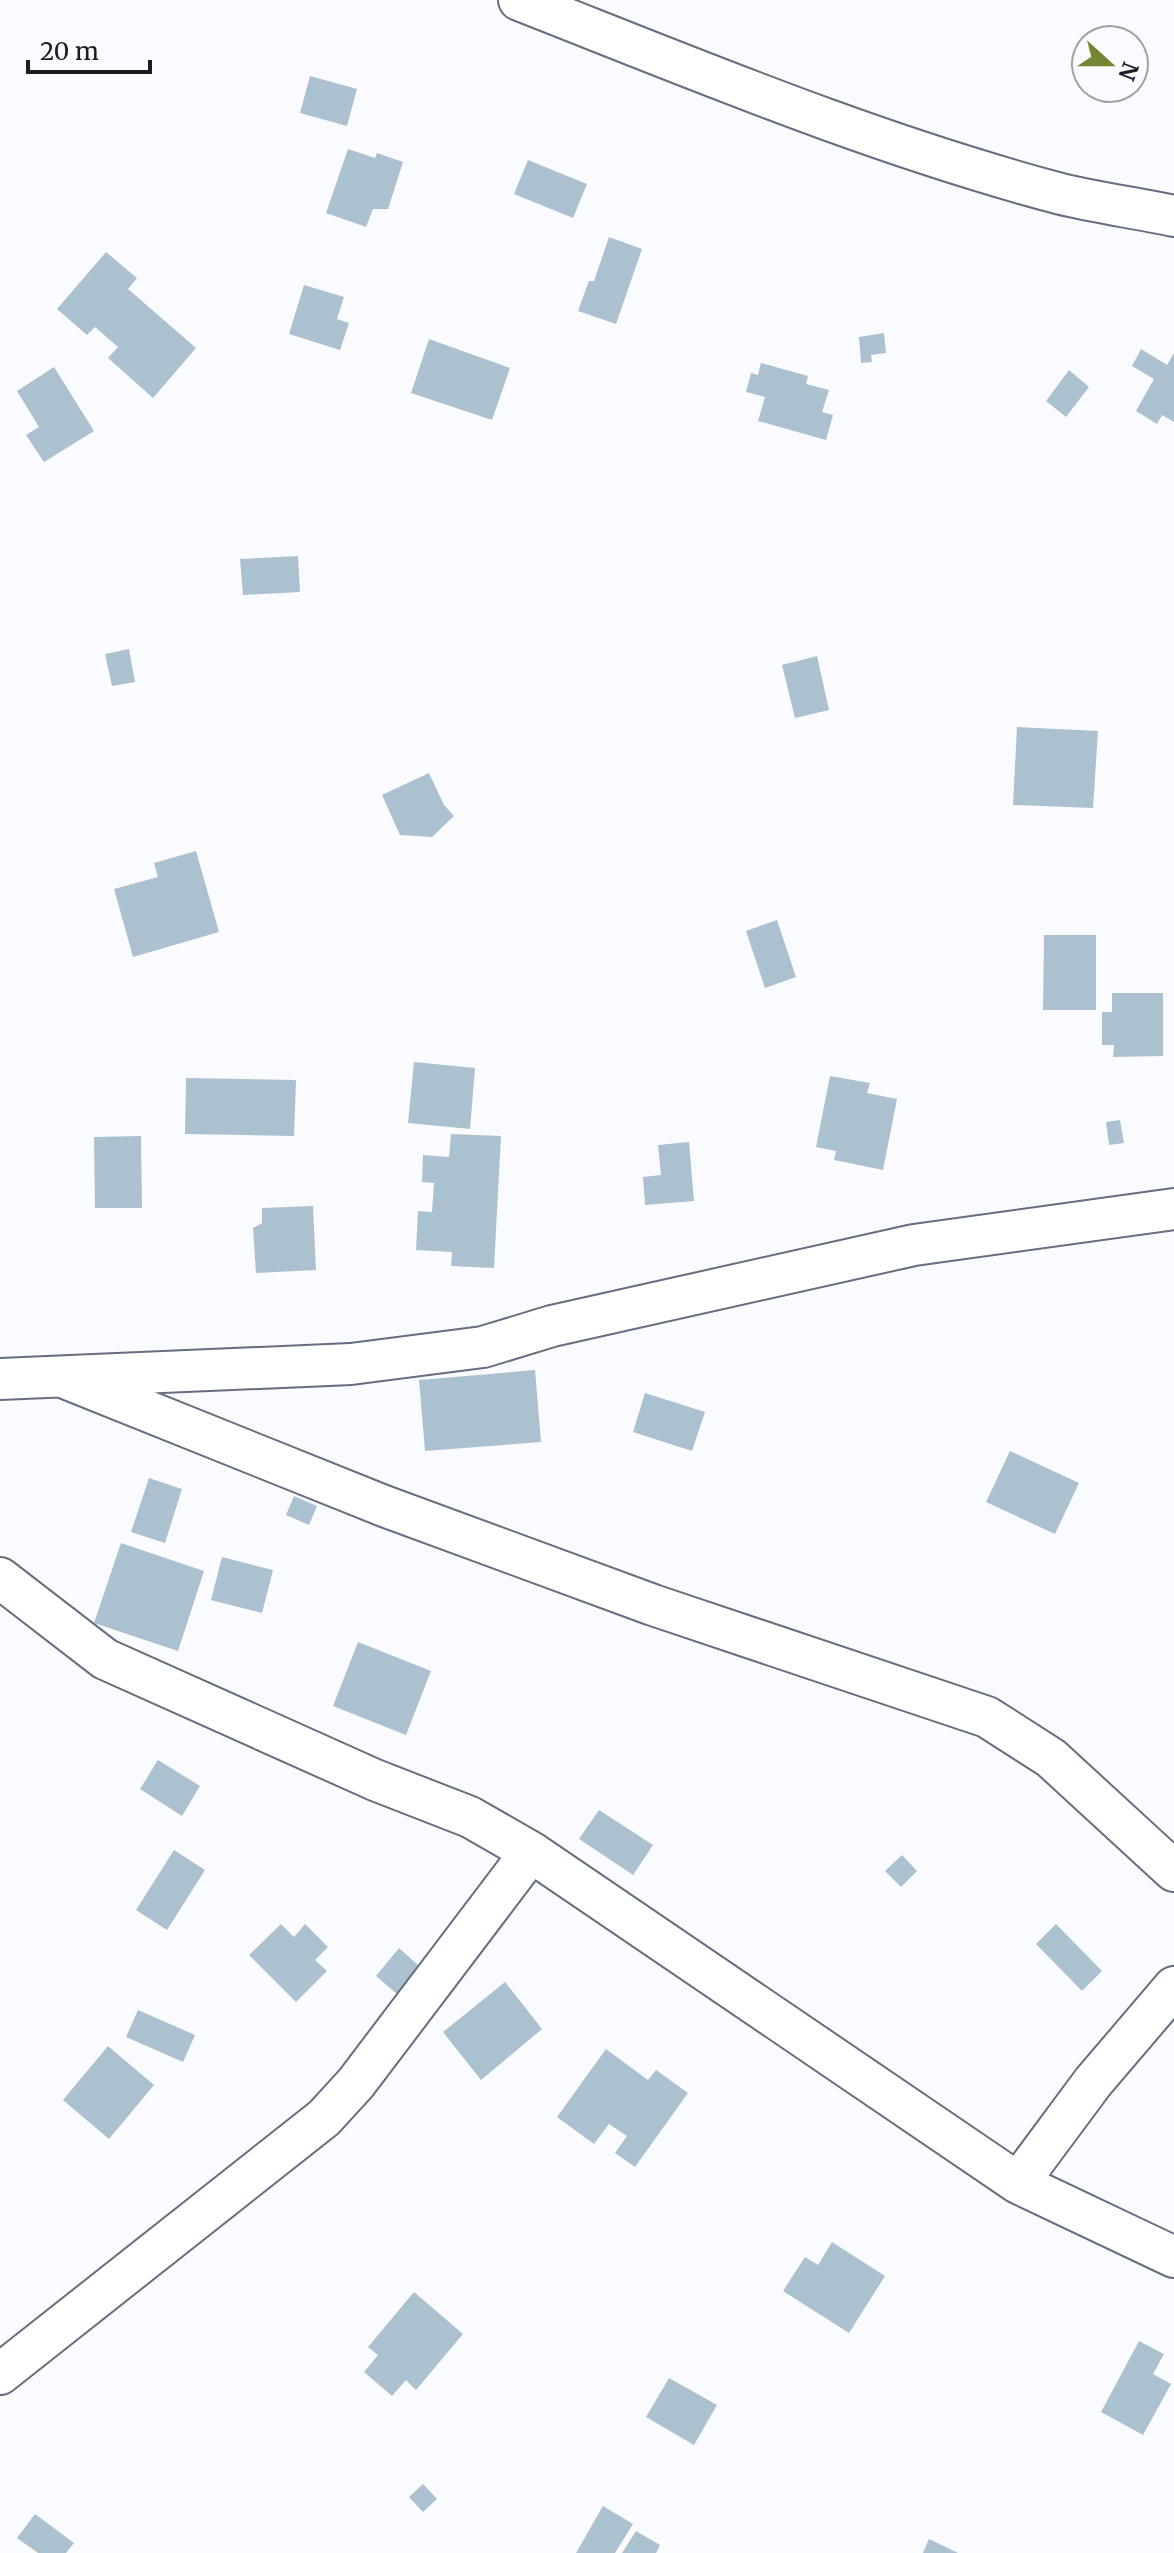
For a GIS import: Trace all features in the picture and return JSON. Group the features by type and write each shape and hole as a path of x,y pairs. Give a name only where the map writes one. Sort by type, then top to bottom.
{"street":[{"path":"519,0 756,94 906,146 1062,194 1174,216"},
{"path":"0,1379 351,1364 483,1347 552,1326 914,1245 1174,1209"},
{"path":"65,1378 384,1506 653,1605 987,1717 1051,1758 1174,1871"},
{"path":"0,1578 105,1659 375,1780 470,1817 531,1852 1018,2183 1174,2257"},
{"path":"0,2374 324,2118 356,2083 531,1852"},
{"path":"1018,2183 1093,2082 1174,1987"}],"building":[{"path":"310,76 357,89 347,126 300,113"},
{"path":"348,149 375,158 377,153 403,162 388,209 373,209 366,227 326,213"},
{"path":"528,160 587,184 573,218 514,194"},
{"path":"609,237 642,249 616,324 578,311 589,281 594,281"},
{"path":"106,252 137,278 128,289 196,348 153,398 108,358 118,347 95,327 87,335 57,309"},
{"path":"304,285 344,297 337,319 349,323 340,350 289,334"},
{"path":"884,333 886,353 871,355 872,362 861,363 859,337"},
{"path":"429,339 510,368 492,420 411,393"},
{"path":"1141,349 1167,365 1174,353 1174,422 1162,415 1157,424 1136,411 1154,379 1132,366"},
{"path":"761,363 808,376 806,384 829,390 822,412 833,415 826,440 758,421 765,397 746,392 751,373 758,375"},
{"path":"54,367 94,431 44,462 26,435 39,427 17,391"},
{"path":"1069,370 1089,387 1066,417 1046,401"},
{"path":"298,556 300,592 243,595 240,559"},
{"path":"129,649 135,682 112,686 105,654"},
{"path":"817,656 829,710 795,718 782,665"},
{"path":"1017,727 1098,731 1093,808 1013,805"},
{"path":"429,773 444,805 454,816 432,837 400,835 382,795"},
{"path":"196,851 219,932 133,957 114,889 158,877 154,863"},
{"path":"777,920 796,977 765,988 746,931"},
{"path":"1044,935 1096,935 1096,1010 1043,1010"},
{"path":"1112,993 1163,993 1163,1056 1113,1057 1114,1045 1102,1045 1102,1012 1112,1012"},
{"path":"414,1062 475,1068 470,1129 408,1123"},
{"path":"830,1076 870,1083 867,1093 897,1099 883,1170 834,1160 836,1151 816,1147"},
{"path":"186,1078 296,1080 294,1136 185,1134"},
{"path":"1120,1120 1124,1143 1109,1145 1106,1122"},
{"path":"451,1134 501,1136 494,1268 451,1266 452,1252 416,1250 418,1211 432,1212 434,1183 422,1182 423,1155 449,1157"},
{"path":"141,1136 142,1208 95,1208 94,1137"},
{"path":"689,1142 694,1201 645,1205 643,1177 661,1175 658,1145"},
{"path":"313,1206 316,1270 256,1273 253,1228 262,1223 262,1208"},
{"path":"535,1370 541,1442 425,1451 419,1380"},
{"path":"645,1393 705,1412 692,1451 633,1432"},
{"path":"1010,1451 1079,1483 1055,1534 986,1502"},
{"path":"149,1478 182,1489 165,1543 131,1532"},
{"path":"294,1496 317,1506 309,1525 286,1515"},
{"path":"121,1543 204,1571 178,1651 94,1623"},
{"path":"222,1557 273,1570 262,1613 211,1600"},
{"path":"358,1642 431,1671 406,1735 333,1706"},
{"path":"158,1760 200,1786 182,1816 140,1789"},
{"path":"599,1810 653,1845 633,1875 579,1839"},
{"path":"174,1850 205,1870 167,1930 136,1910"},
{"path":"902,1855 917,1871 901,1887 885,1871"},
{"path":"281,1924 294,1937 305,1924 328,1947 315,1960 327,1971 296,2002 249,1955"},
{"path":"1056,1924 1102,1971 1082,1991 1036,1944"},
{"path":"399,1948 420,1967 397,1994 376,1976"},
{"path":"505,1982 542,2029 481,2080 443,2032"},
{"path":"138,2010 195,2035 183,2062 126,2037"},
{"path":"108,2046 154,2085 109,2139 63,2100"},
{"path":"606,2049 648,2080 656,2070 688,2093 635,2167 615,2153 627,2136 609,2124 594,2144 557,2117"},
{"path":"832,2242 885,2276 849,2333 783,2291 805,2257 818,2265"},
{"path":"414,2292 463,2334 416,2390 406,2380 392,2396 364,2372 378,2355 368,2347"},
{"path":"1139,2341 1164,2354 1153,2374 1171,2384 1143,2435 1101,2412"},
{"path":"669,2378 717,2405 694,2445 646,2417"},
{"path":"423,2484 437,2499 423,2512 409,2497"},
{"path":"603,2506 633,2524 615,2553 576,2553"},
{"path":"35,2514 74,2543 66,2553 38,2553 17,2538"},
{"path":"636,2531 660,2545 656,2553 622,2553"},
{"path":"929,2539 958,2553 923,2553"}]}
